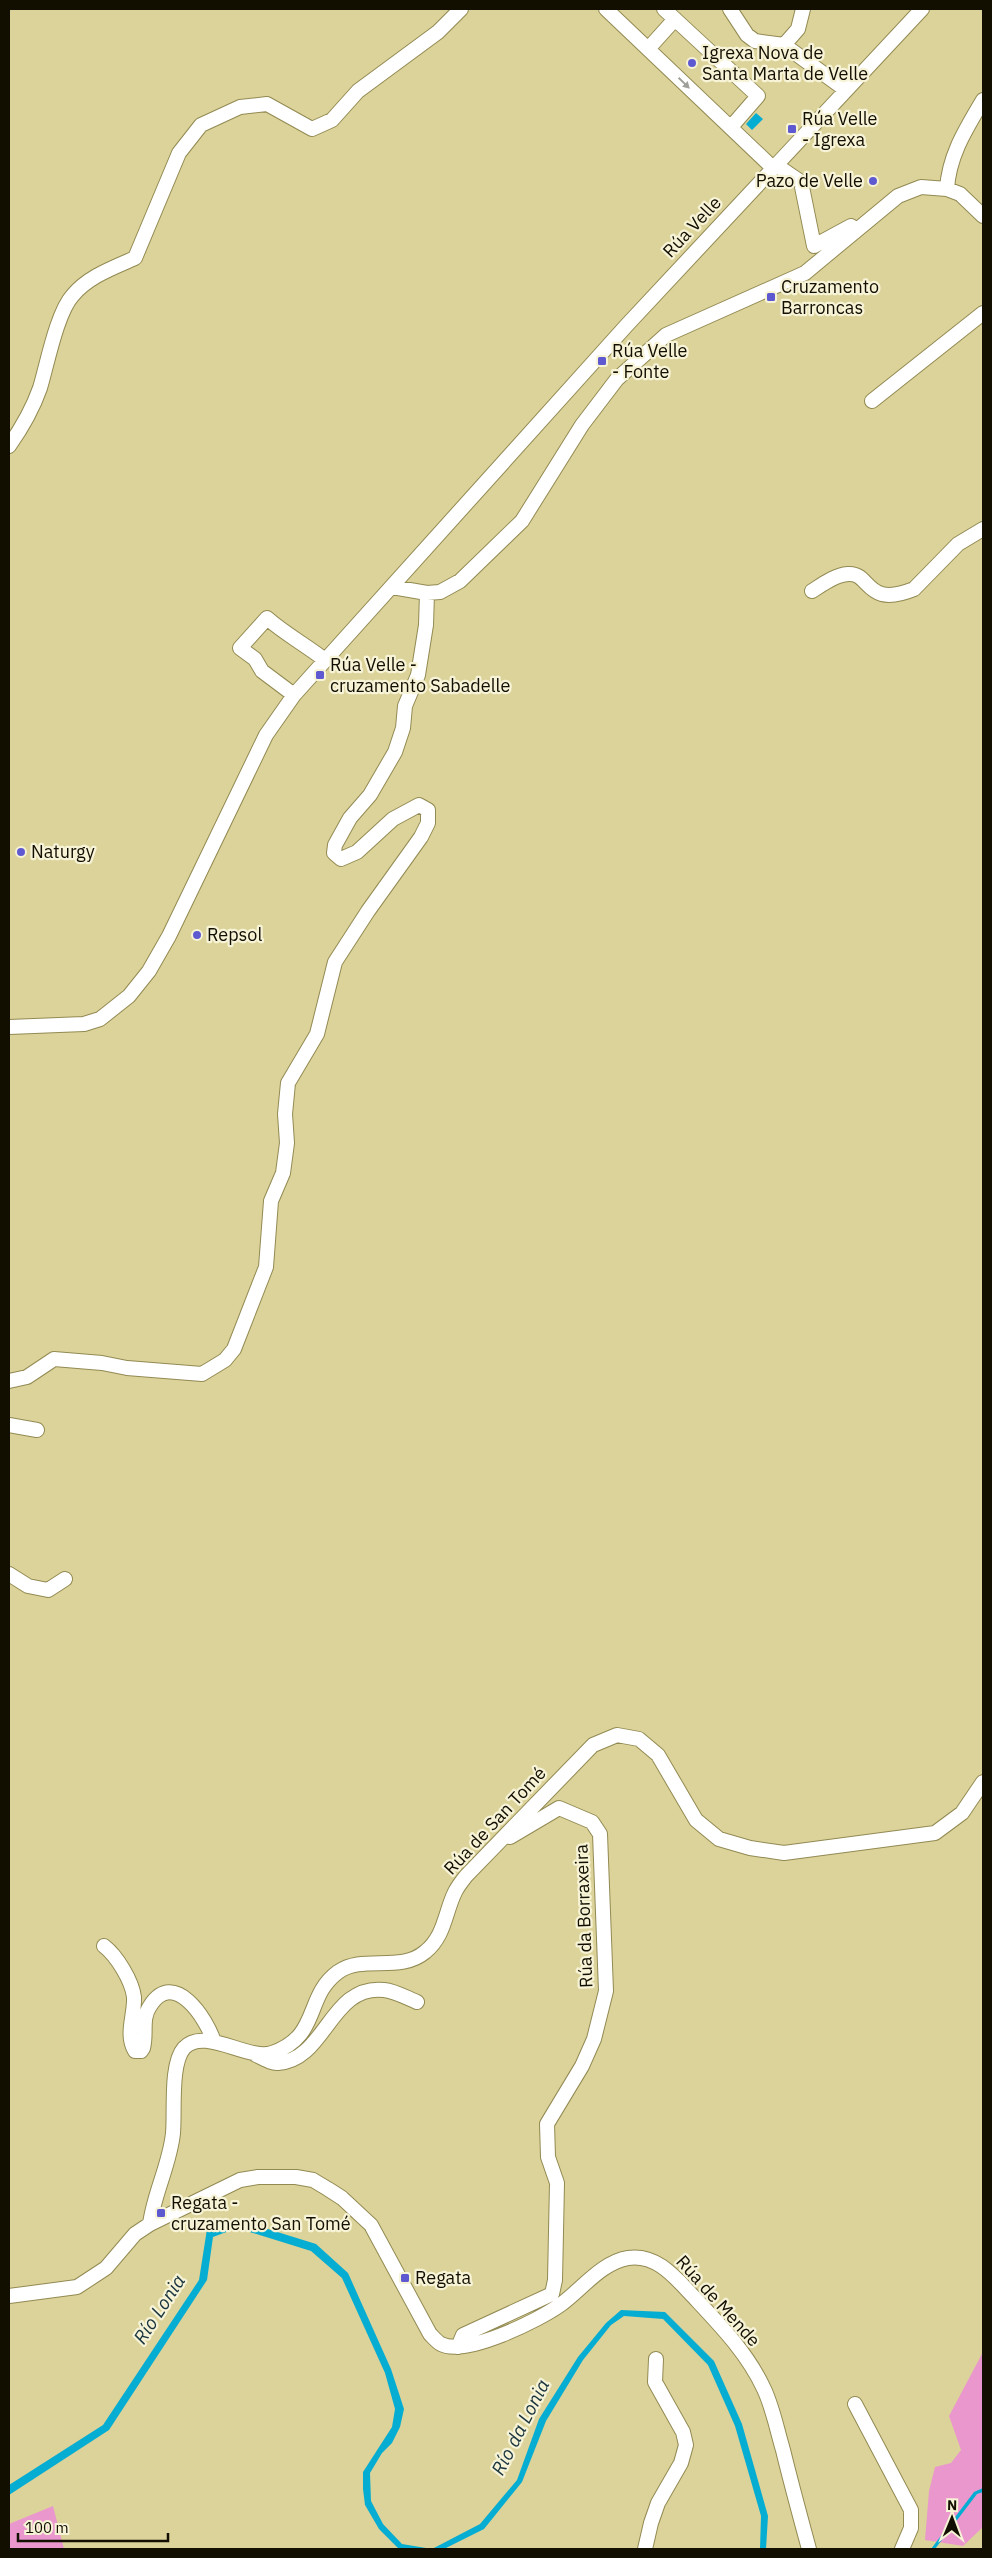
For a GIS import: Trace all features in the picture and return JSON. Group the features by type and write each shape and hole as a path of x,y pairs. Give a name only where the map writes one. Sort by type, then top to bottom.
{"street":[{"path":"9,446 17,435 39,390 56,330 71,296 92,277 135,258 179,153 202,125 240,106 267,104 312,129 332,120 358,91 438,32 461,9"},
{"path":"606,9 774,166 801,182 814,246 850,226 859,226"},
{"path":"664,9 758,96 731,127"},
{"path":"730,9 747,35 756,41 784,45 846,90"},
{"path":"784,45 798,29 803,9"},
{"name":"Rúa Velle","path":"9,1027 72,1026 90,1023 116,1008 135,988 149,971 169,936 266,735 294,695 626,326 922,9"},
{"path":"648,49 675,19"},
{"path":"947,189 948,168 965,130 983,100"},
{"path":"392,587 427,593 440,592 460,581 522,521 582,425 617,379 666,335 805,273 859,226 898,196 921,187 947,189 960,194 983,216"},
{"path":"872,401 983,313"},
{"path":"812,590 828,580 849,574 856,576 877,594 890,596 914,589 958,544 983,529"},
{"path":"9,1381 27,1378 54,1359 102,1363 127,1368 202,1374 225,1360 234,1349 266,1266 271,1201 283,1173 287,1143 285,1114 288,1082 317,1034 324,997 335,962 428,824 428,810 419,805 393,819 351,856 341,859 334,853 335,846 350,818 370,795 395,752 403,728 405,706 418,675 426,625 427,593"},
{"path":"294,695 262,671 255,659 240,648 267,618 285,635 299,640 325,660"},
{"path":"9,1425 37,1430"},
{"path":"9,1574 28,1586 48,1590 65,1579"},
{"name":"Rúa de San Tomé","path":"150,2224 152,2208 168,2158 173,2135 176,2068 180,2053 186,2046 197,2041 214,2042 247,2051 269,2054 284,2048 299,2038 306,2028 319,1994 328,1980 341,1970 355,1964 391,1964 425,1953 436,1940 445,1924 455,1891 466,1876 593,1745 617,1735 639,1739 658,1755 696,1820 719,1839 750,1848 784,1853 935,1833 962,1813 983,1782"},
{"name":"Rúa da Borraxeira","path":"458,2347 463,2335 552,2294 555,2280 557,2183 548,2157 547,2124 582,2066 594,2039 606,1991 600,1834 592,1822 559,1808 495,1845"},
{"path":"104,1946 127,1977 134,1996 130,2029 131,2043 135,2051 141,2051 144,2044 145,2019 151,2004 163,1995 170,1994 187,2000 198,2010 210,2027 214,2042"},
{"path":"247,2051 276,2064 294,2060 313,2044 333,2016 355,1994 384,1990 417,2002"},
{"path":"9,2296 77,2287 106,2268 135,2234 150,2224 240,2180 274,2176 313,2180 342,2198 371,2225 430,2334 441,2344 458,2347"},
{"name":"Rúa de Mende","path":"458,2347 473,2344 514,2329 559,2306 611,2264 627,2258 653,2261 667,2268 739,2347 765,2390 809,2549"},
{"path":"645,2549 656,2510 681,2463 686,2446 683,2432 655,2382 656,2359"},
{"path":"856,2404 911,2510 911,2528 902,2549"}],"shaded area":[{"path":"983,2352 983,2527 963,2546 925,2540 929,2491 935,2467 951,2463 961,2450 949,2416"},
{"path":"53,2506 64,2549 9,2549 9,2524"}],"water":[{"path":"756,113 763,119 752,130 746,124"},
{"path":"236,2219 316,2244 348,2273 391,2369 404,2409 400,2427 392,2443 382,2453 370,2473 371,2501 383,2524 402,2544 432,2549 399,2549 379,2529 365,2505 363,2472 392,2427 395,2409 385,2373 342,2278 311,2251 237,2228 213,2237 207,2280 109,2430 9,2495 9,2485 103,2425 199,2280 207,2229"},
{"path":"621,2310 665,2312 714,2361 742,2424 768,2516 766,2549 760,2549 761,2516 735,2426 708,2365 663,2319 624,2316 611,2325 583,2360 546,2421 522,2482 484,2529 444,2549 432,2549 480,2524 517,2480 539,2419 578,2357 606,2323"},
{"path":"983,2488 983,2492 977,2494 935,2549 931,2549 974,2492"}],"place":[{"name":"Igrexa Nova de Santa Marta de Velle","path":"692,63"},
{"name":"Rúa Velle - Igrexa","path":"792,129"},
{"name":"Pazo de Velle","path":"873,181"},
{"name":"Cruzamento Barroncas","path":"771,297"},
{"name":"Rúa Velle - Fonte","path":"602,361"},
{"name":"Rúa Velle - cruzamento Sabadelle","path":"320,675"},
{"name":"Naturgy","path":"21,852"},
{"name":"Repsol","path":"197,935"},
{"name":"Regata - cruzamento San Tomé","path":"161,2213"},
{"name":"Regata","path":"405,2278"}],"water label":[{"name":"Río Lonia","path":"159,2309"},
{"name":"Río da Lonia","path":"520,2427"}]}
